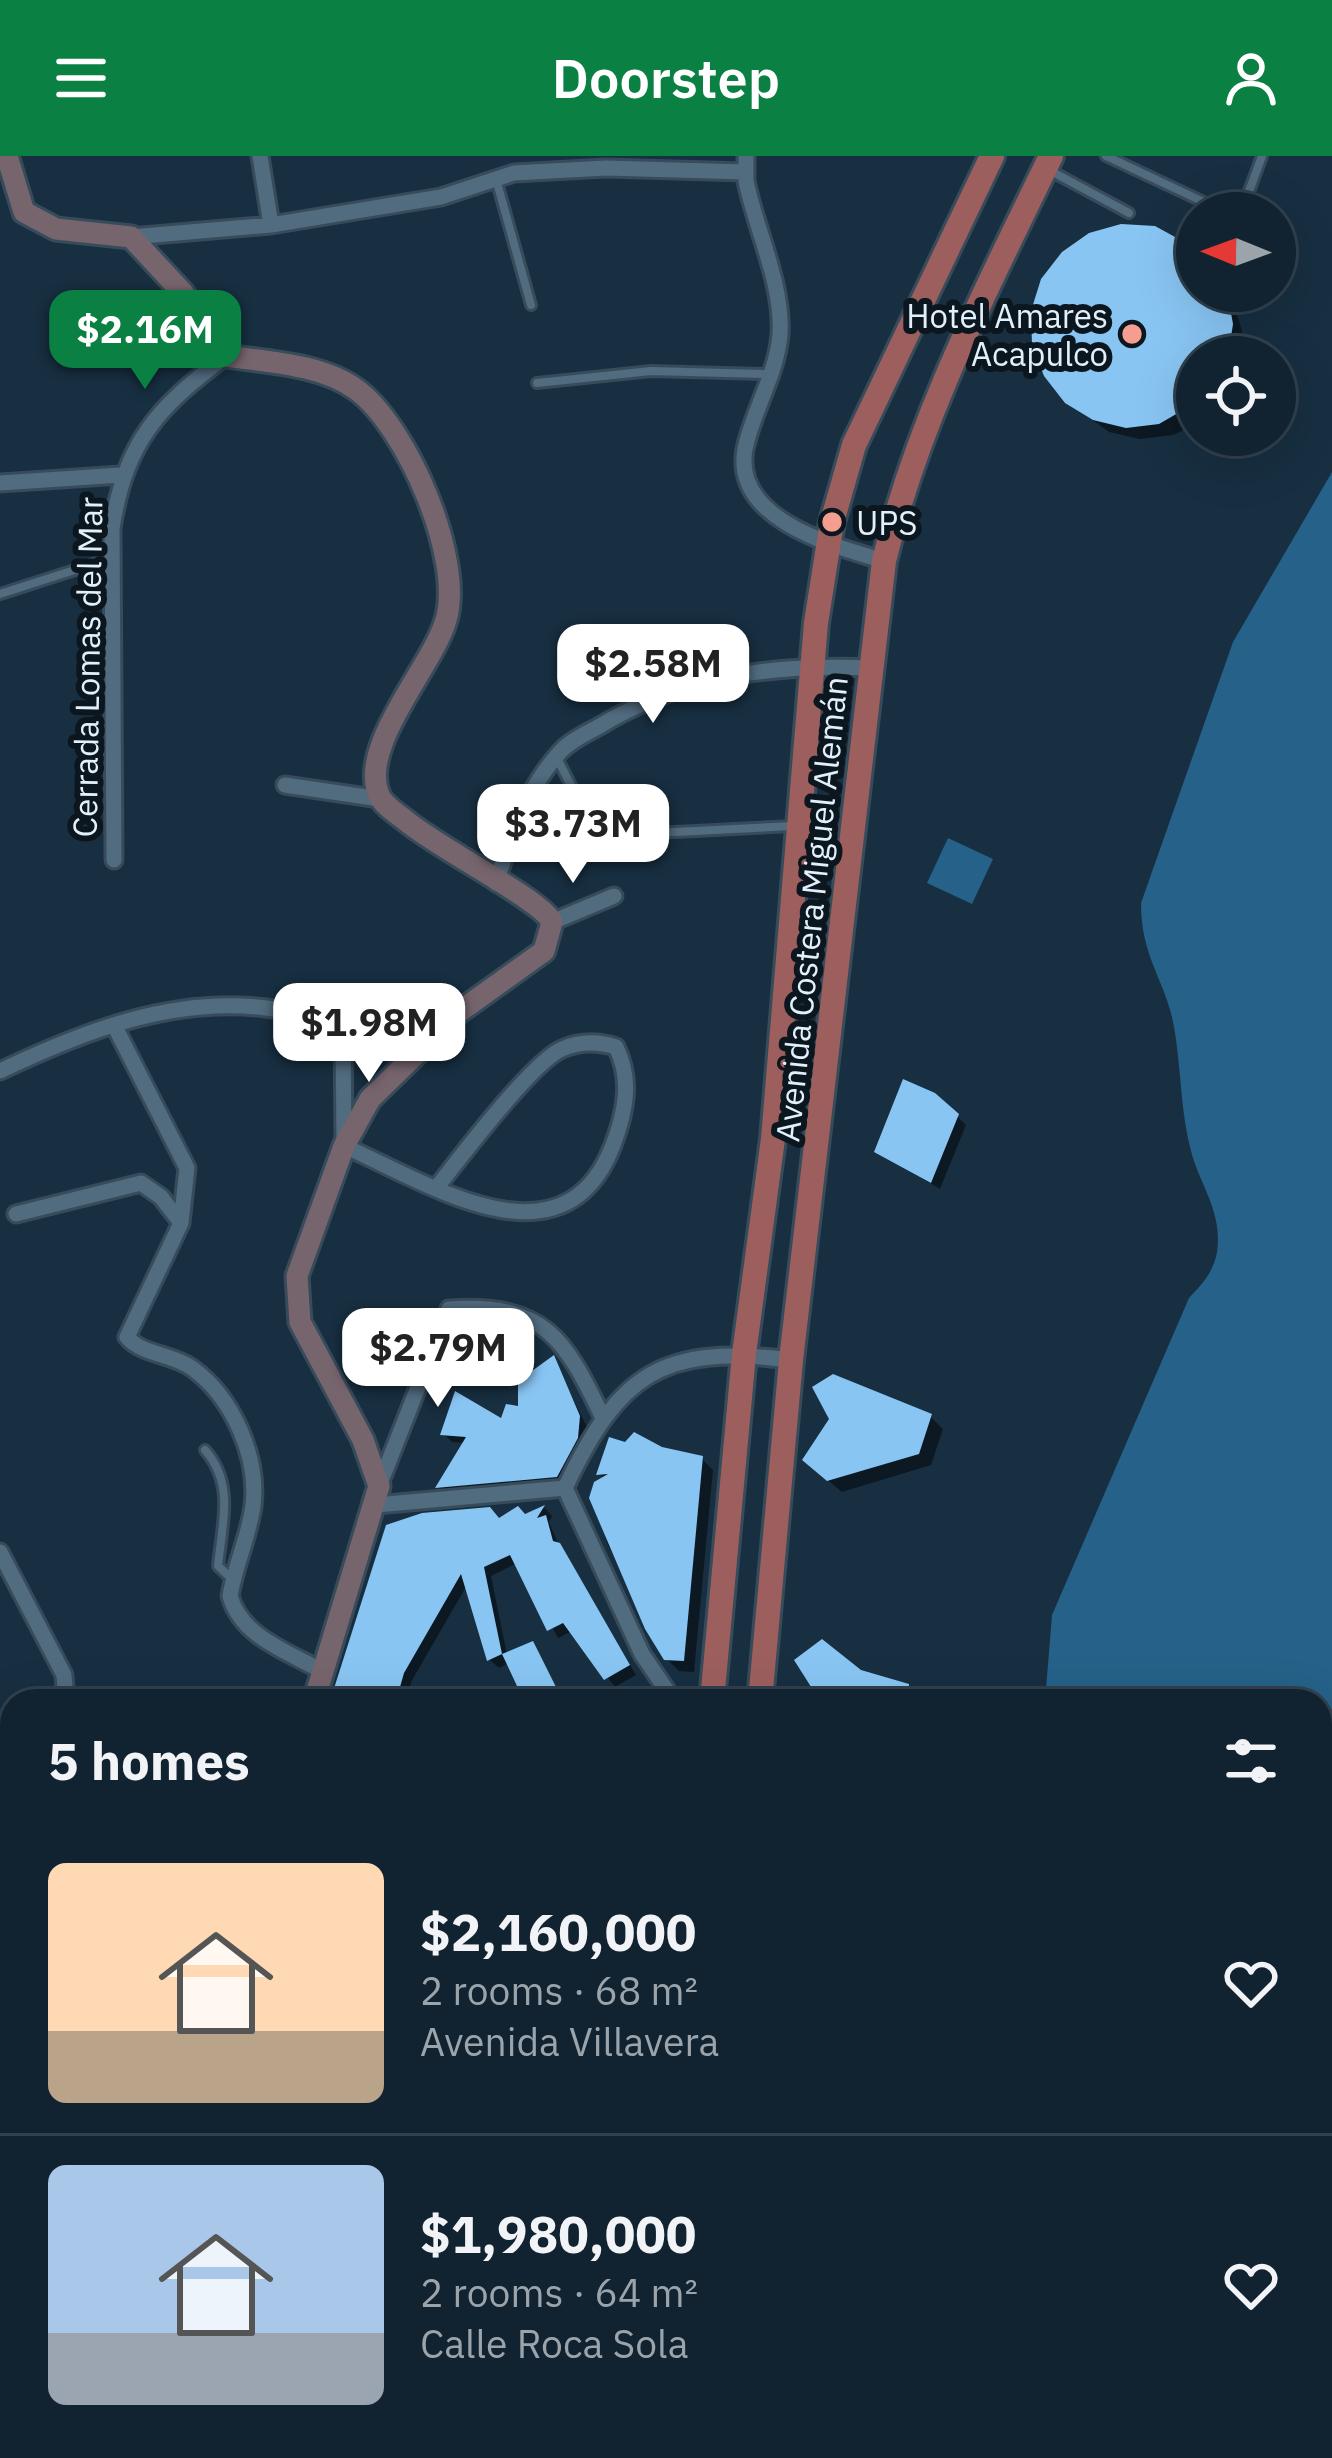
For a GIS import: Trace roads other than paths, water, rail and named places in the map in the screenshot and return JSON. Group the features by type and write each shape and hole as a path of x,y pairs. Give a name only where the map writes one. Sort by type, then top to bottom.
{"main road":[{"path":"7,156 24,212 56,229 131,237 183,293 226,356 298,366 356,389 394,428 430,504 446,556 447,619 384,741 376,779 380,799 434,845 496,883 530,897 546,909 552,922 544,951 459,1012 370,1099 344,1146 297,1276 300,1322 363,1440 378,1495 316,1689"},
{"name":"Avenida Costera Miguel Alemán","path":"713,1689 743,1354 773,1138 813,666 829,544 854,445 992,156"},
{"name":"Avenida Costera Miguel Alemán","path":"761,1689 791,1360 884,561 907,470 931,410 1048,162"}],"street":[{"path":"260,156 271,226"},
{"path":"131,237 271,226 440,196 496,178 605,168 746,164 780,323 770,374 746,446 746,472 774,514 829,544 884,561"},
{"path":"0,483 121,475 139,437 180,390 226,356"},
{"name":"Cerrada Lomas del Mar","path":"114,860 112,558 121,475"},
{"path":"496,883 517,815 556,756 625,710 689,684 743,671 871,668"},
{"path":"285,785 380,799"},
{"path":"552,922 614,896"},
{"path":"0,1071 57,1043 156,1011 263,1007 343,1025 418,1050"},
{"path":"114,1025 187,1168 181,1222 127,1336 134,1346 179,1358 206,1378 229,1406 254,1484 233,1580 235,1612 248,1629 320,1670"},
{"path":"343,1025 344,1146 437,1187 518,1213 542,1214 575,1200 604,1170 623,1117 627,1070 616,1047 596,1041 558,1050 487,1123 437,1187"},
{"path":"16,1214 141,1183 161,1197 181,1222"},
{"path":"565,1488 378,1495 449,1309 529,1318 553,1333 570,1349 602,1416"},
{"path":"565,1488 602,1416 633,1381 707,1358 743,1354 791,1360"},
{"path":"565,1488 642,1654 666,1689"},
{"path":"0,1552 64,1675 66,1689"}],"lane":[{"path":"1106,156 1184,192"},
{"path":"1249,192 1262,156"},
{"path":"1048,162 1129,213"},
{"path":"496,178 531,305"},
{"path":"537,383 651,370 770,374"},
{"path":"0,594 112,558"},
{"path":"556,756 591,825 636,834 800,826"},
{"path":"206,1450 222,1469 226,1490 218,1566 233,1580"}],"water":[{"path":"1332,472 1332,1689 1046,1689 1052,1615 1189,1298 1210,1272 1217,1252 1215,1217 1187,1130 1174,1027 1145,939 1141,903 1233,642"},
{"path":"948,838 993,859 972,904 927,883"}],"place":[{"name":"Hotel Amares Acapulco","path":"1132,334"},
{"name":"UPS","path":"832,522"}]}
